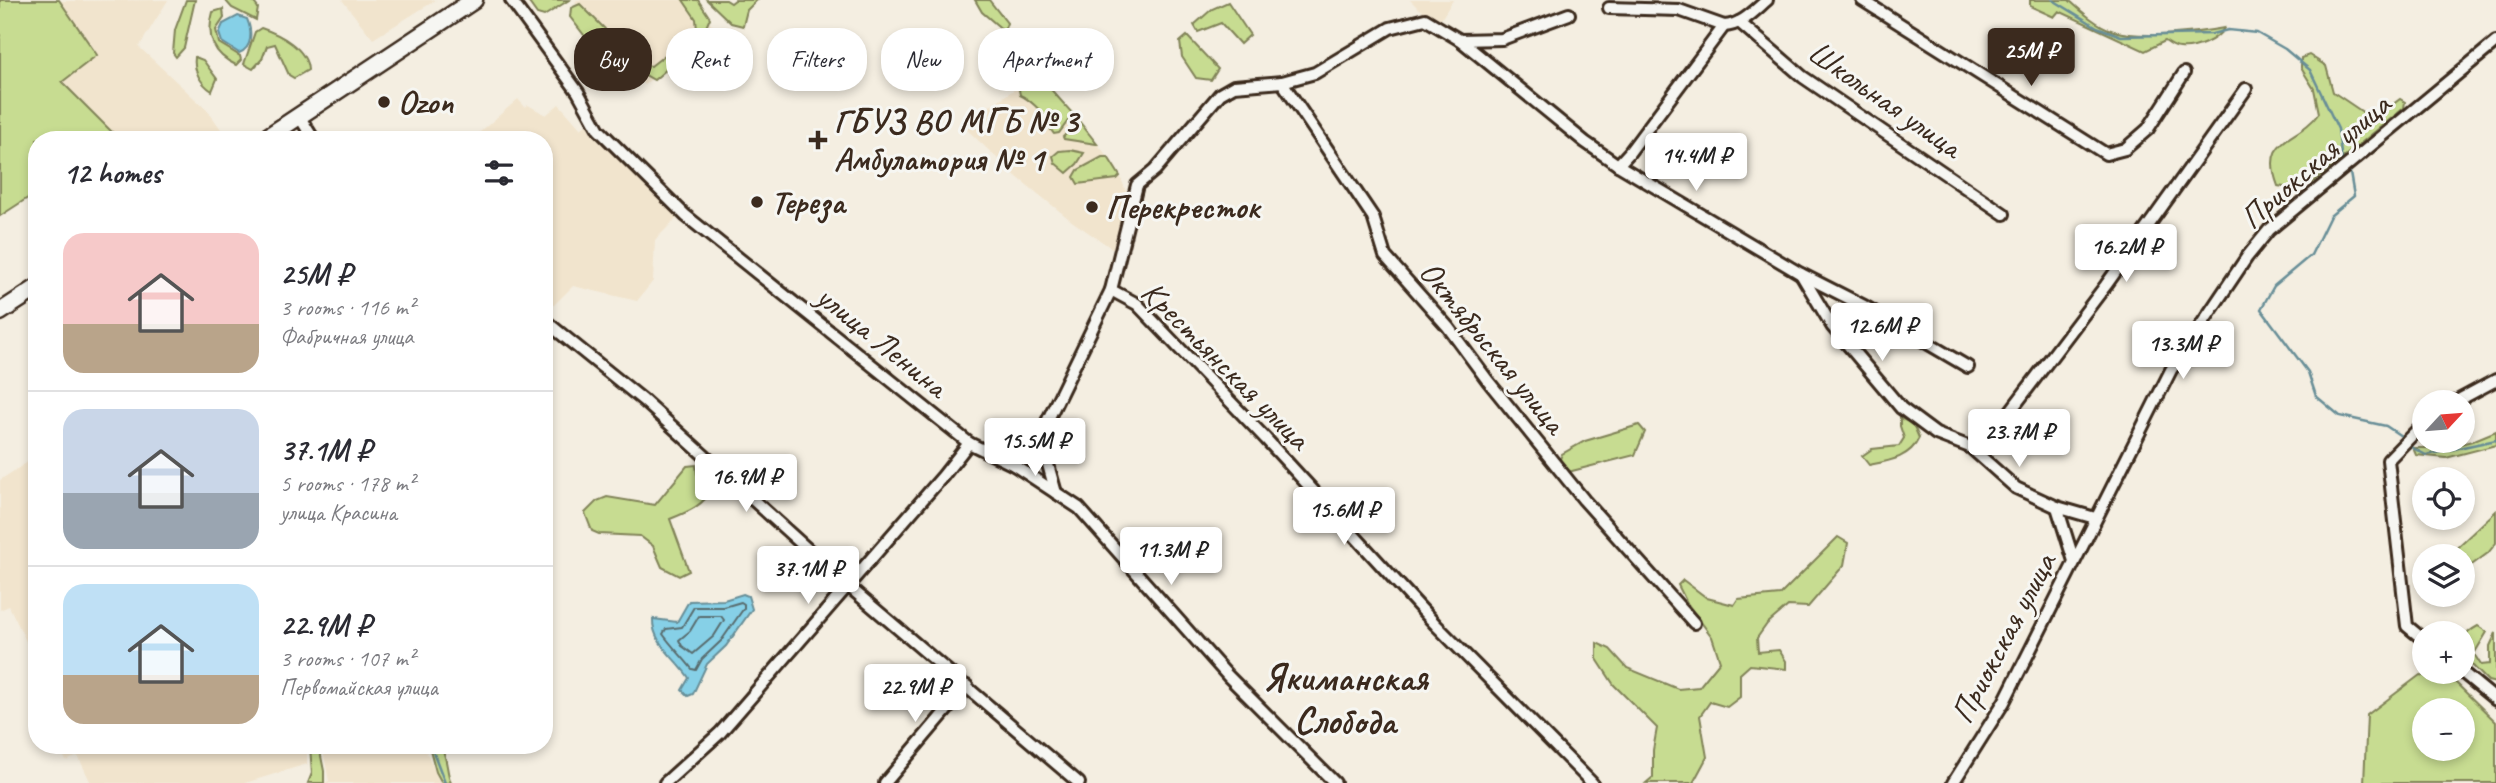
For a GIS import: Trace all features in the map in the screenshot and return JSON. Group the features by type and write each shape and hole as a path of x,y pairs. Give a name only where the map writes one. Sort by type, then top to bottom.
{"main road":[{"path":"276,131 474,0"},
{"path":"0,312 28,294"}],"street":[{"name":"улица Ленина","path":"511,0 578,92 599,130 686,216 969,443 1014,466 1079,508 1228,676 1335,783"},
{"path":"1609,8 1679,10 1724,26 1740,22 1767,0"},
{"path":"1862,0 2106,154 2125,149 2148,129 2184,73"},
{"path":"1460,40 1502,39 1569,13"},
{"path":"1014,466 1040,436 1111,290 1137,186 1155,170 1220,94 1234,86 1282,82 1315,73 1390,28 1425,19 1460,40 1585,142 1618,165 1801,274 1864,306 1968,367"},
{"name":"Школьная улица","path":"1740,22 1803,77 2004,214"},
{"path":"1618,165 1724,26"},
{"name":"Приокская улица","path":"1953,783 2004,702 2171,370 2247,257 2269,230 2496,42"},
{"name":"Октябрьская улица","path":"1282,82 1373,216 1385,256 1448,327 1584,500 1694,623"},
{"path":"1970,447 2009,413 2106,285 2246,89"},
{"path":"299,116 308,131"},
{"path":"1801,274 1832,326 1900,408 1936,434 1970,447 2017,488 2057,507 2095,518"},
{"name":"Крестьянская улица","path":"1111,290 1137,304 1266,439 1436,625 1592,783"},
{"path":"553,327 643,400 847,585 1079,783"},
{"path":"2475,391 2496,380"},
{"path":"2412,435 2388,460 2407,626 2412,630"},
{"path":"1040,436 1056,493"},
{"path":"664,783 720,733 969,443"},
{"path":"2057,507 2074,561"},
{"path":"2475,683 2496,700"},
{"path":"885,783 967,686"},
{"path":"896,773 904,783"}],"shaded area":[{"path":"168,0 139,47 208,111 222,131 111,131 62,82 58,1"},
{"path":"342,0 436,0 373,39"},
{"path":"692,0 714,28 666,28 666,67 652,78 652,28 597,28 575,2"},
{"path":"1410,0 1453,0 1440,21 1419,9"},
{"path":"1012,91 1052,91 1116,167 1128,196 1113,249 1073,222 1017,177 962,125"},
{"path":"518,99 525,107 528,105 546,115 559,104 581,129 587,124 593,135 605,143 678,217 655,240 653,281 637,301 573,286 553,306 553,131 481,131"},
{"path":"28,462 28,645 9,606 0,610 0,480"},
{"path":"63,754 307,754 307,764 245,783 91,783 78,756 66,761"},
{"path":"324,754 427,754 440,783 325,783 329,781"}],"green space":[{"path":"0,0 59,0 97,55 62,82 111,131 28,131 28,198 0,216"},
{"path":"186,0 195,0 184,48 176,57 173,53 175,30"},
{"path":"225,0 252,0 258,8 256,20 232,8"},
{"path":"527,0 569,0 544,16 537,14"},
{"path":"683,0 698,0 710,18 706,28 697,28 696,19"},
{"path":"707,0 726,0 731,3 735,0 757,0 747,10 743,26 731,23"},
{"path":"975,0 989,0 1007,23 1005,28 1001,28 982,12"},
{"path":"2030,0 2069,0 2101,26 2138,35 2224,28 2217,36 2198,46 2178,48 2165,41 2145,51 2059,11 2054,17 2030,6"},
{"path":"1228,2 1250,35 1240,44 1221,23 1198,32 1194,25 1212,9"},
{"path":"580,4 604,28 579,28 570,17 571,8"},
{"path":"223,9 224,18 216,30 219,43 240,56 241,60 236,65 216,50 211,36 213,12"},
{"path":"261,28 291,43 303,55 308,70 294,78 289,75 275,44 267,46 262,59 253,69 244,64 255,32"},
{"path":"1187,36 1218,69 1211,80 1196,78 1182,57 1180,42"},
{"path":"666,54 666,70 654,80 652,65"},
{"path":"2309,55 2326,66 2333,92 2373,119 2400,99 2405,102 2404,108 2313,182 2296,189 2278,186 2273,170 2273,158 2284,142 2319,113 2314,89 2301,68 2301,58"},
{"path":"195,57 203,60 217,79 212,91 199,77"},
{"path":"1019,91 1052,91 1073,114 1059,133 1054,134 1042,112 1020,95"},
{"path":"1079,121 1097,144 1064,139"},
{"path":"1059,151 1084,153 1067,173 1055,163 1053,156"},
{"path":"1102,157 1108,157 1120,176 1117,179 1078,184 1074,177 1078,170"},
{"path":"1900,418 1913,424 1919,438 1915,445 1898,458 1869,465 1862,456 1872,449 1899,446 1904,438"},
{"path":"1639,425 1645,432 1635,455 1566,472 1558,464 1562,454 1585,441"},
{"path":"2496,431 2496,445 2475,450 2475,440"},
{"path":"2415,453 2465,453 2446,458"},
{"path":"696,465 697,474 713,487 701,503 670,519 689,571 679,576 662,567 653,546 640,536 599,534 592,531 585,513 597,501 607,497 655,505 687,466"},
{"path":"2496,511 2496,543 2488,553 2475,562 2475,544 2461,544"},
{"path":"1838,537 1848,543 1844,565 1808,607 1788,606 1767,624 1757,638 1758,652 1779,650 1786,661 1786,669 1750,665 1740,674 1740,697 1727,707 1710,702 1700,716 1707,757 1693,783 1646,783 1653,777 1653,750 1657,728 1614,685 1597,659 1597,643 1610,649 1627,668 1678,689 1699,687 1720,661 1712,637 1687,603 1678,585 1683,580 1707,598 1734,605 1738,599 1780,595"},
{"path":"2478,626 2487,632 2475,652 2475,628"},
{"path":"2496,633 2496,683 2488,681 2475,668 2475,656 2481,665 2490,664 2490,646"},
{"path":"2412,681 2412,684 2457,684 2471,698 2412,698 2412,761 2475,761 2475,702 2496,722 2496,783 2364,783 2367,715"},
{"path":"311,754 321,754 324,783 308,783 312,773"},
{"path":"431,754 444,754 451,783 442,783"}],"water":[{"path":"238,16 247,19 250,29 249,43 244,51 239,53 222,42 219,33 223,24"},
{"path":"743,594 748,596 752,609 726,646 707,664 693,694 688,696 682,690 689,678 661,644 653,619 677,622 689,601 724,600"}],"waterway":[{"path":"2053,0 2097,27 2121,36 2212,34 2228,30 2257,33 2285,49 2310,70 2338,129 2342,162"},
{"path":"2350,173 2354,196 2330,216 2311,255 2274,286 2261,309 2308,372 2316,396 2340,416 2386,426 2401,436"},
{"path":"2409,446 2426,455 2496,440"},
{"path":"434,754 445,783"}],"place":[{"name":"Ozon","path":"384,102"},
{"name":"ГБУЗ ВО МГБ № 3 Амбулатория № 1","path":"818,140"},
{"name":"Тереза","path":"757,202"},
{"name":"Перекресток","path":"1092,207"}],"district":[{"name":"Якиманская Слобода","path":"1345,698"}]}
